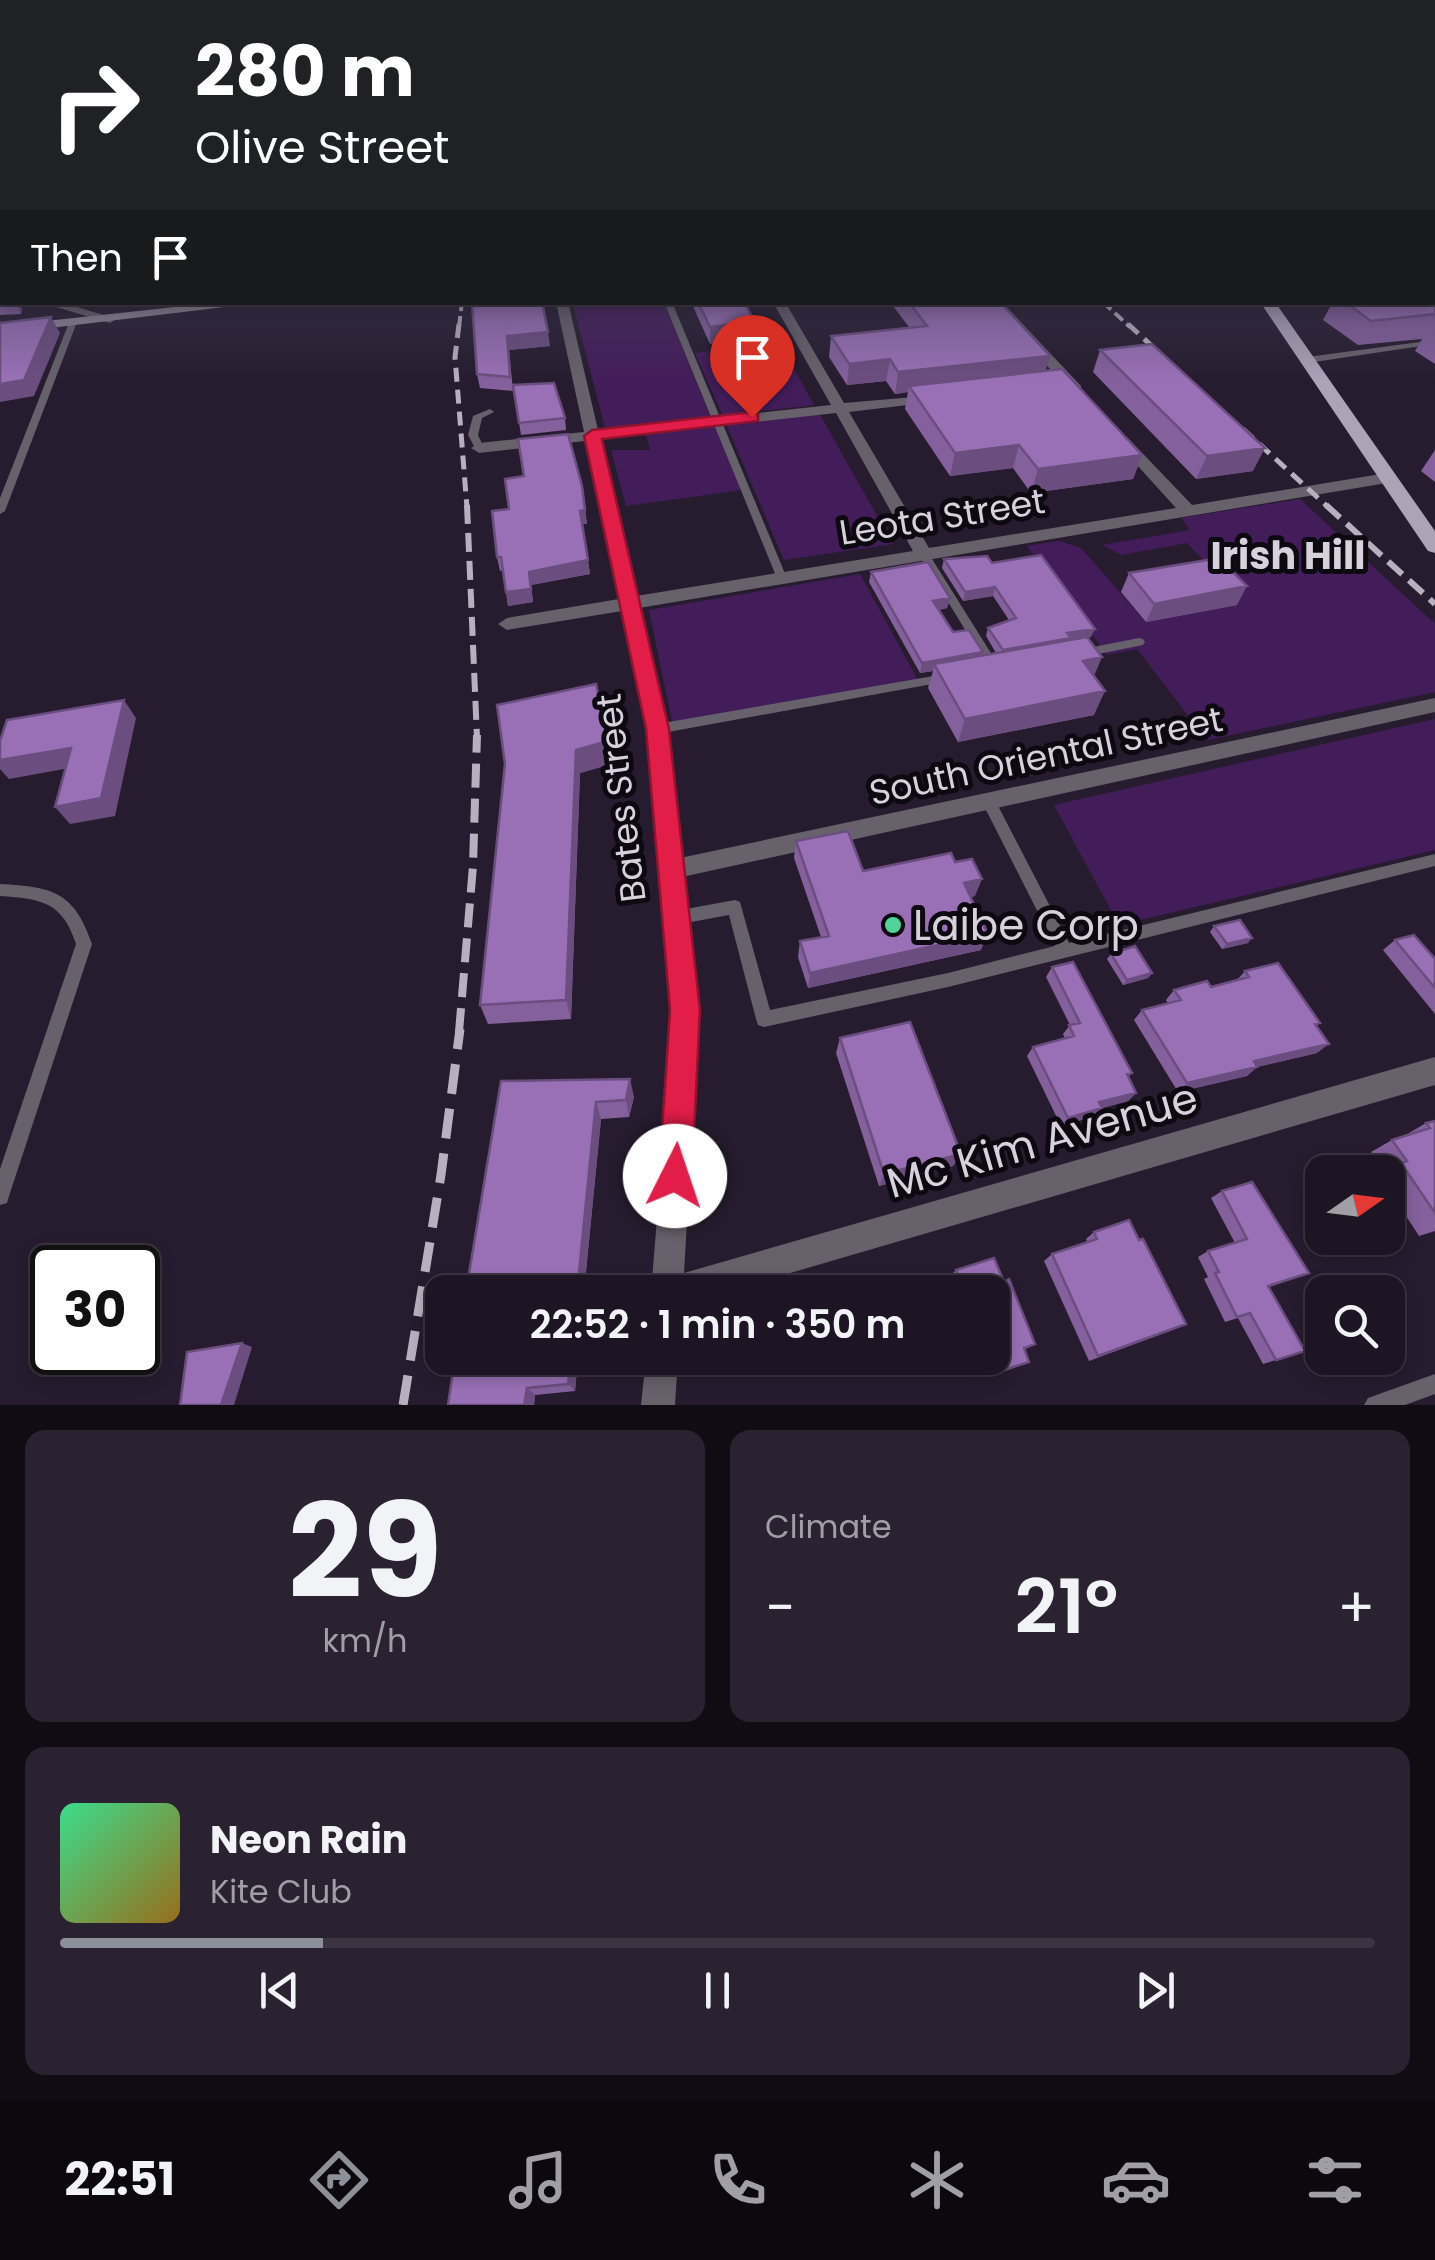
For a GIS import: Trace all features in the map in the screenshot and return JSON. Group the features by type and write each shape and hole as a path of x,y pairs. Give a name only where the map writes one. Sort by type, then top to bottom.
{"main road":[{"path":"1270,305 1435,546"},
{"path":"0,330 199,306"}],"street":[{"path":"69,305 110,318"},
{"name":"Bates Street","path":"563,305 657,729 686,1034 671,1275"},
{"path":"781,305 922,552"},
{"path":"999,305 1082,396"},
{"path":"1050,384 1069,382"},
{"path":"479,448 956,395"},
{"path":"1108,424 1186,509"},
{"name":"Leota Street","path":"507,624 922,552 1387,478"},
{"name":"South Oriental Street","path":"670,870 1435,706"},
{"name":"Mc Kim Avenue","path":"729,1275 1435,1070"},
{"path":"658,1405 661,1375"}],"lane":[{"path":"669,305 781,576"},
{"path":"0,511 73,322"},
{"path":"1307,360 1435,342"},
{"path":"479,448 474,436 478,416 490,412"},
{"path":"0,469 17,467"},
{"path":"922,552 995,669"},
{"path":"1067,656 1140,642"},
{"path":"976,672 1013,666"},
{"path":"657,729 957,676"},
{"path":"989,802 1066,952"},
{"path":"675,918 735,907 764,1019 1066,952 1435,860"},
{"path":"0,890 46,893 77,917 84,944 0,1196"},
{"path":"1375,1405 1435,1384"}],"shaded area":[{"path":"573,305 665,305 710,416 605,428"},
{"path":"780,343 814,405 723,416 695,353"},
{"path":"819,413 893,544 784,560 726,424"},
{"path":"716,426 742,490 626,506 611,450 650,450 646,434"},
{"path":"1300,499 1435,624 1435,692 1207,740 1137,649 1107,655 1027,546 1059,541 1081,548 1146,622 1210,576 1233,571 1220,557 1203,560 1187,543 1121,555 1102,545 1190,530 1181,518"},
{"path":"860,574 919,682 673,726 649,610"},
{"path":"1435,719 1435,850 1119,925 1054,805"}],"building":[{"path":"472,305 543,305 548,332 507,336 510,377 477,374"},
{"path":"699,305 746,305 755,322 710,327"},
{"path":"911,305 1003,305 1050,356 898,372 890,359 849,364 831,336 927,326"},
{"path":"1349,305 1435,305 1435,314 1371,321"},
{"path":"51,317 24,380 0,384 0,323"},
{"path":"1152,344 1265,448 1207,456 1100,350"},
{"path":"1062,369 1142,455 1038,469 1019,445 955,453 909,386"},
{"path":"554,383 565,418 519,423 513,385"},
{"path":"568,434 582,486 585,510 580,511 588,560 529,572 531,589 506,592 492,511 509,509 505,479 524,476 518,439"},
{"path":"1041,555 1095,629 1067,633 1071,638 1003,650 988,628 1016,618 995,587 965,592 944,559 987,556 992,563"},
{"path":"1219,558 1247,586 1154,604 1129,573"},
{"path":"928,562 950,598 933,601 953,632 969,630 983,652 922,663 871,572"},
{"path":"1087,637 1102,657 1083,661 1105,691 965,719 934,664"},
{"path":"596,684 608,741 576,750 566,1000 480,1005 505,764 497,705"},
{"path":"124,700 101,798 55,807 71,748 0,760 0,741 7,720"},
{"name":"Laibe Corp","path":"848,831 863,871 951,853 955,862 972,859 982,879 964,883 988,934 810,973 800,941 829,936 796,841"},
{"path":"1240,920 1252,938 1227,944 1214,926"},
{"path":"1414,935 1435,959 1435,988 1395,940"},
{"path":"1135,946 1152,973 1127,980 1111,954"},
{"path":"1073,962 1132,1073 1127,1074 1136,1093 1099,1102 1102,1108 1068,1118 1033,1047 1074,1036 1069,1025 1080,1023 1052,967"},
{"path":"1278,963 1320,1023 1315,1024 1329,1044 1254,1061 1257,1067 1187,1083 1142,1010 1181,1000 1174,990 1207,981 1211,987 1249,977 1245,971"},
{"path":"910,1022 961,1154 884,1174 840,1038"},
{"path":"630,1079 626,1100 596,1102 579,1275 469,1275 501,1081"},
{"path":"1435,1121 1435,1213 1405,1169 1405,1155 1392,1140 1430,1128 1426,1123"},
{"path":"1252,1182 1309,1273 1268,1286 1305,1351 1276,1360 1250,1313 1237,1317 1208,1251 1247,1239 1222,1191"},
{"path":"1129,1220 1139,1240 1143,1239 1186,1324 1098,1356 1052,1254 1097,1239 1094,1232"},
{"path":"994,1258 1001,1275 958,1275 956,1270"},
{"path":"1010,1282 1035,1344 1024,1348 1029,1362 1010,1368"},
{"path":"242,1343 221,1405 180,1405 187,1352"},
{"path":"452,1375 569,1375 568,1384 527,1388 524,1405 448,1405"}],"railway":[{"path":"459,327 462,305"},
{"path":"1106,305 1130,327"},
{"path":"459,324 455,357 467,508"},
{"path":"1128,324 1169,362"},
{"path":"1243,429 1329,508"},
{"path":"467,505 477,737"},
{"path":"1326,505 1435,604"},
{"path":"459,1032 473,866 477,737"},
{"path":"403,1405 441,1175 460,1029"}],"place":[{"name":"Laibe Corp","path":"893,925"}],"district":[{"name":"Irish Hill","path":"1288,556"}],"route":[{"path":"675,1176 686,1034 657,729 592,436 752,417"}]}
